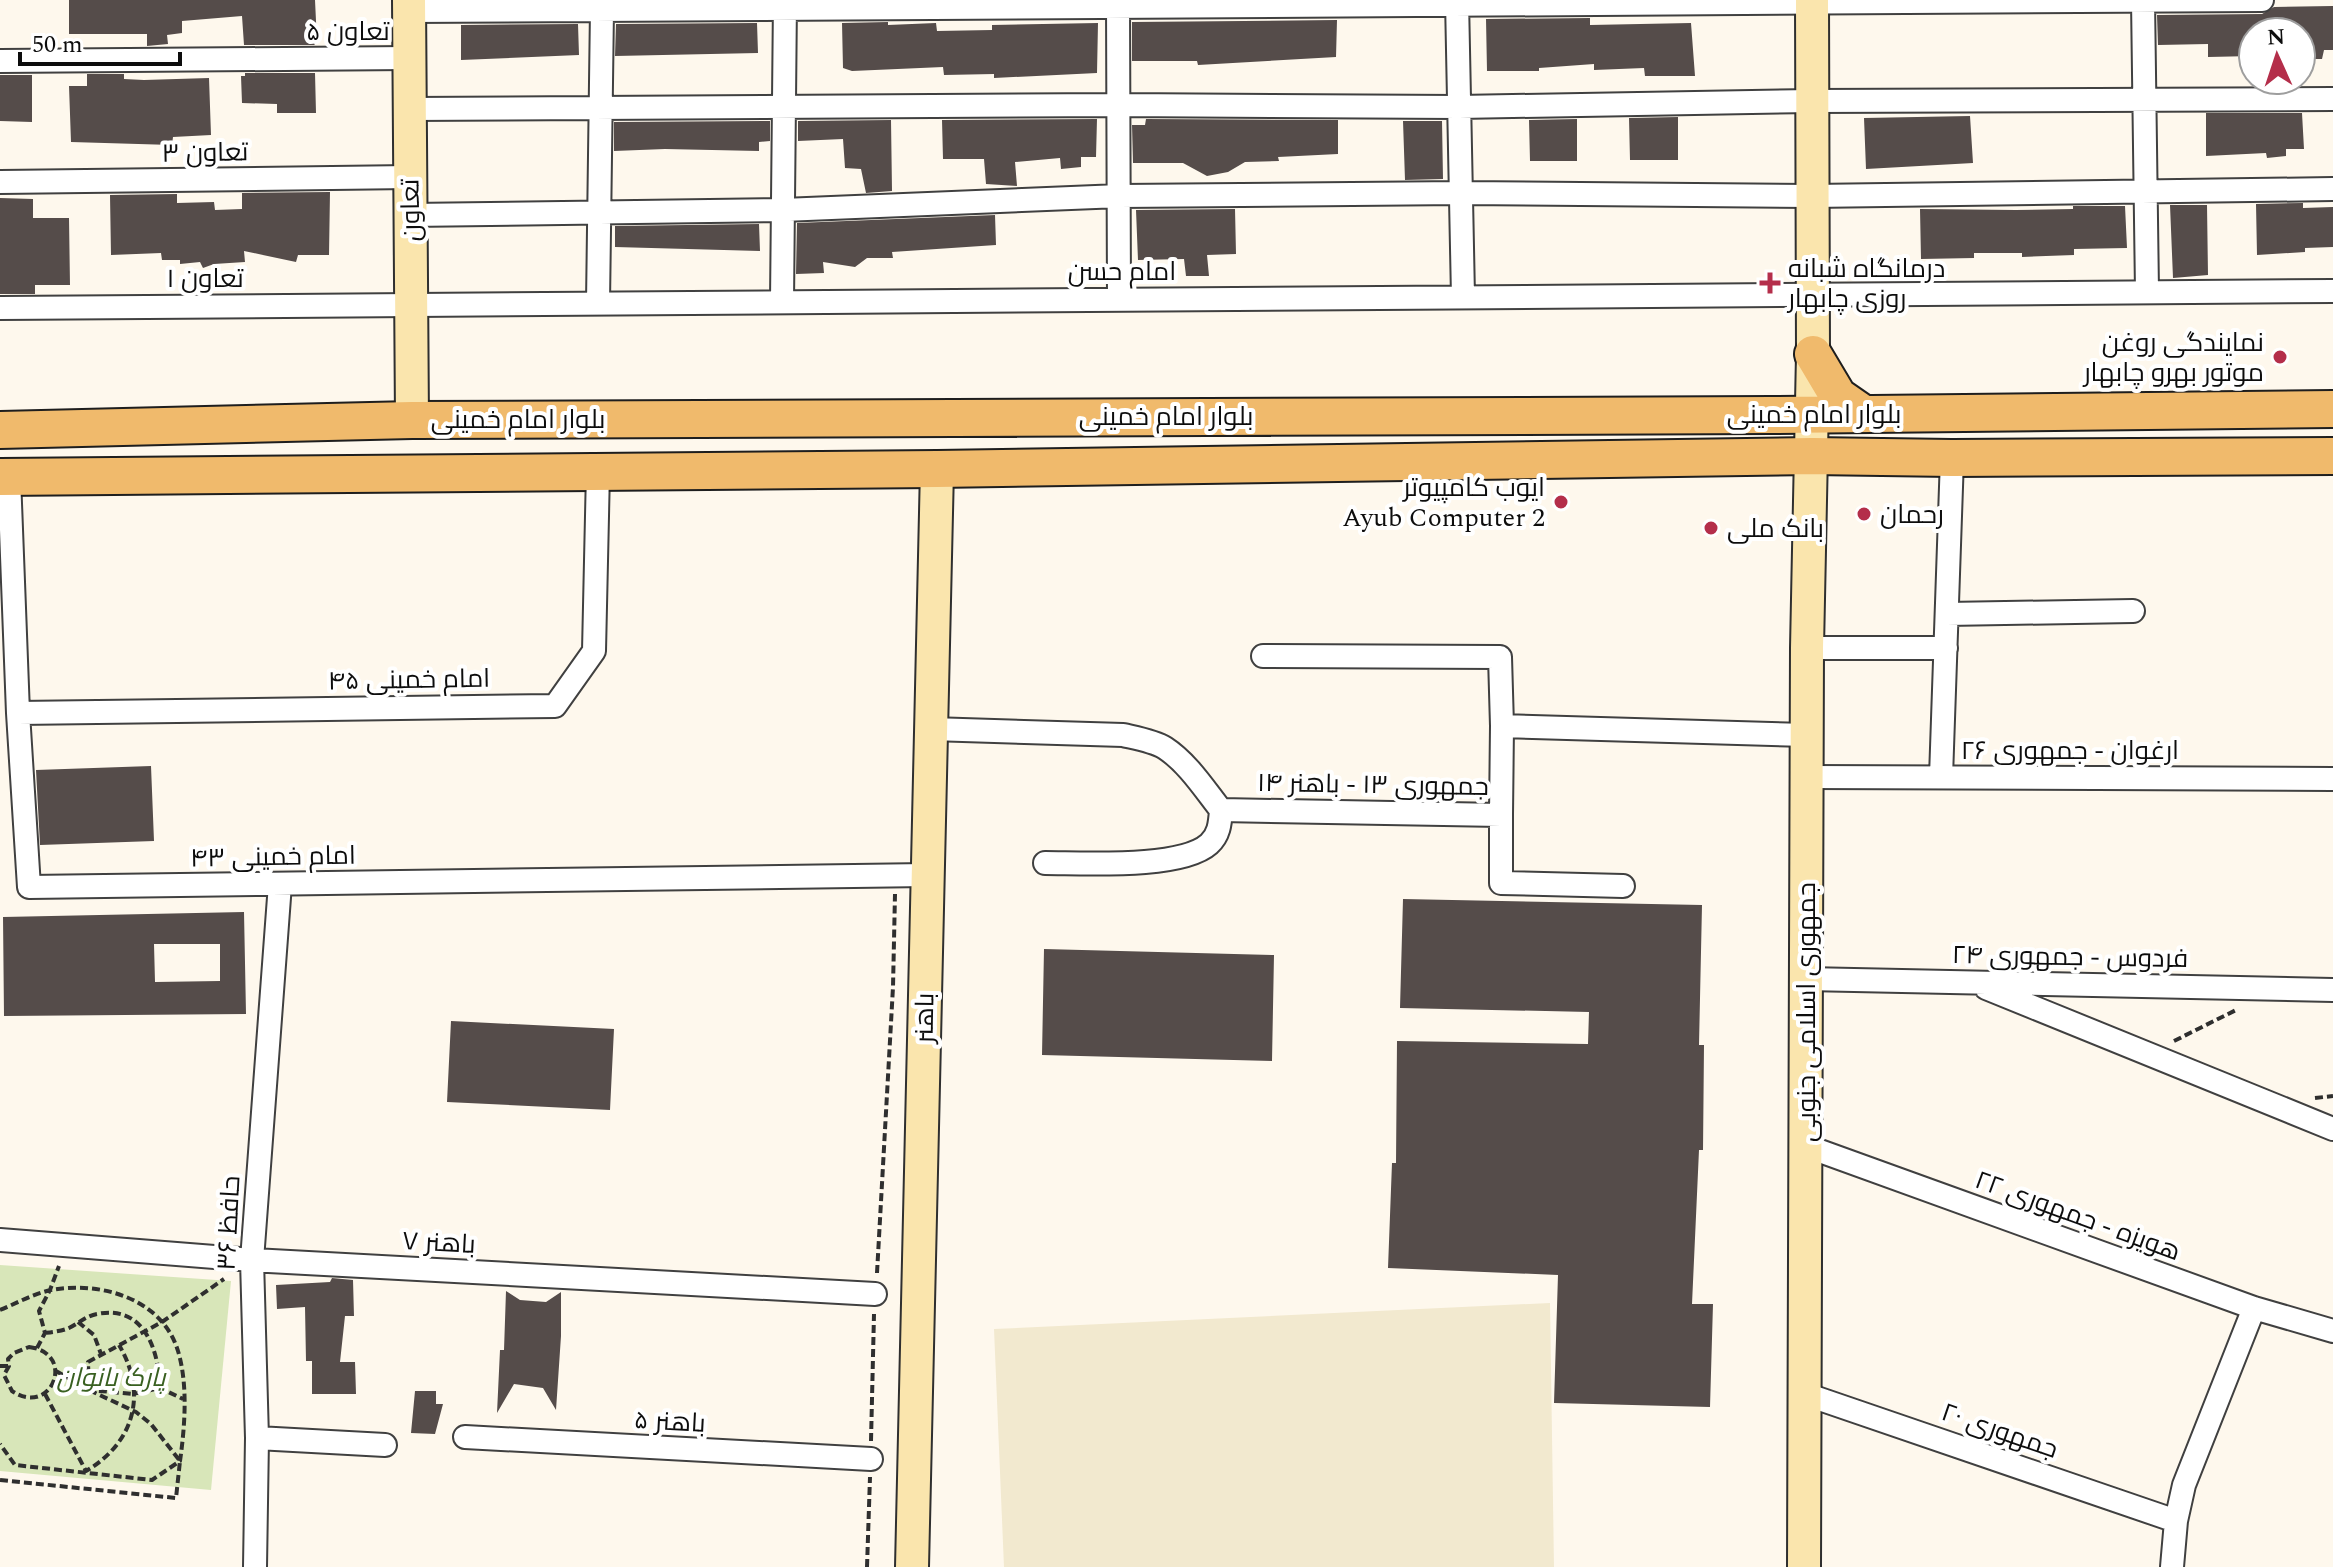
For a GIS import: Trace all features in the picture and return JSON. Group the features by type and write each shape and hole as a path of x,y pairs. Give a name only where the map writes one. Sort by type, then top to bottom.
{"main road":[{"path":"1813,354 1838,396 1864,414"},
{"path":"1772,415 1794,396 1813,354"},
{"name":"بلوار امام خمینی","path":"0,430 412,420 1772,415 2333,409"},
{"name":"بلوار امام خمینی","path":"4,477 937,469 1812,456 2333,456"}],"street":[{"path":"2143,0 2147,292"},
{"path":"409,5 548,5 602,9 664,4 2262,0"},
{"name":"جمهوری اسلامی جنوبی","path":"1804,1567 1807,648 1813,354 1812,1"},
{"path":"1457,2 1463,297"},
{"path":"1118,3 1119,299"},
{"path":"782,302 785,4"},
{"name":"تعاون","path":"409,5 412,420"},
{"path":"598,303 602,9"},
{"name":"تعاون ۵","path":"0,61 409,58"},
{"path":"409,109 1120,105 1459,107 1812,101 2333,99"},
{"name":"تعاون ۳","path":"0,182 410,177"},
{"path":"410,215 783,210 1120,196 1461,193 1812,196 2333,189"},
{"name":"امام حسن","path":"598,303 2333,291"},
{"name":"تعاون ۱","path":"0,308 598,303"},
{"path":"1941,777 1952,458"},
{"name":"باهنر","path":"912,1567 937,469"},
{"name":"امام خمینی ۴۵","path":"18,713 555,706 594,651 598,471"},
{"name":"امام خمینی ۴۳","path":"4,477 29,887 927,875"},
{"path":"1947,614 2133,611"},
{"path":"1807,648 1946,648"},
{"name":"جمهوری ۱۳ - باهنر ۱۴","path":"931,729 1123,735 1142,740 1164,747 1221,810 1501,815 1500,657 1263,656"},
{"path":"1502,726 1807,735"},
{"name":"ارغوان - جمهوری ۲۶","path":"1807,777 2333,779"},
{"path":"1045,863 1133,862 1193,854 1210,843 1220,829 1221,810"},
{"path":"1501,815 1501,883 1623,886"},
{"name":"حافظ ۳۶","path":"255,1567 257,1438 252,1260 280,884"},
{"name":"فردوس - جمهوری ۲۴","path":"1806,979 2333,990"},
{"path":"1971,982 2333,1129"},
{"name":"هویزه - جمهوری ۲۲","path":"1806,1146 2254,1308 2333,1331"},
{"name":"باهنر ۷","path":"0,1240 252,1260 875,1294"},
{"path":"2172,1567 2176,1521 2184,1485 2254,1308"},
{"name":"جمهوری ۲۰","path":"1805,1394 2176,1521"},
{"name":"باهنر ۵","path":"465,1437 871,1459"},
{"path":"257,1438 385,1445"}],"path":[{"path":"867,1567 875,1294 892,1003 895,875"},
{"path":"2147,1054 2244,1007"},
{"path":"37,1348 45,1333 39,1311 66,1245"},
{"path":"89,1390 88,1362 162,1322 252,1260"},
{"path":"0,1310 50,1290 98,1288 137,1301 162,1322 178,1348 183,1375 176,1498 0,1480"},
{"path":"45,1333 67,1329 96,1314 124,1316 145,1331 159,1359 160,1388"},
{"path":"78,1322 94,1335 102,1355"},
{"path":"86,1471 111,1452 125,1432 132,1409 133,1373 119,1345"},
{"path":"29,1347 37,1348 50,1357 56,1371 55,1380 45,1394 28,1398 12,1391 4,1375 9,1366 8,1359 14,1353 29,1347"},
{"path":"0,1366 9,1366"},
{"path":"56,1371 132,1409 151,1424 180,1461"},
{"path":"89,1390 133,1394 160,1388 183,1399"},
{"path":"45,1394 86,1471"},
{"path":"0,1444 15,1465 152,1480 180,1461"}],"shaded area":[{"path":"1550,1303 1554,1567 1004,1567 994,1329"}],"green space":[{"name":"پارک بانوان","path":"0,1265 231,1281 211,1490 0,1471"}],"building":[{"path":"69,0 315,0 317,42 314,45 244,45 242,16 182,21 182,33 167,35 168,44 147,46 147,34 69,34"},
{"path":"2333,6 2333,50 2324,50 2322,59 2317,59 2317,16 2237,16 2237,56 2208,57 2208,44 2158,45 2157,15 2262,14 2274,7"},
{"path":"1590,18 1590,25 1691,23 1695,76 1645,76 1644,68 1594,70 1594,64 1539,68 1539,71 1487,71 1486,19"},
{"path":"1337,20 1336,57 1198,65 1197,61 1132,61 1132,22"},
{"path":"888,22 888,25 936,23 937,31 992,30 992,25 1098,23 1097,73 994,78 994,74 944,75 943,67 852,71 843,68 842,23"},
{"path":"757,23 758,53 615,56 616,24"},
{"path":"578,24 579,55 461,60 461,25"},
{"path":"245,73 315,73 316,113 277,113 277,104 242,103 241,76"},
{"path":"87,74 124,74 124,79 144,80 209,78 211,135 173,137 172,145 71,142 69,86 87,86"},
{"path":"0,75 32,75 32,122 0,121"},
{"path":"2206,113 2302,113 2304,149 2286,149 2286,156 2267,158 2266,153 2206,156"},
{"path":"1970,116 1973,163 1866,169 1864,118"},
{"path":"1678,117 1678,160 1630,160 1629,118"},
{"path":"1097,119 1096,157 1081,157 1081,167 1061,169 1060,158 1015,162 1017,186 986,184 984,159 943,159 942,120"},
{"path":"1146,119 1338,120 1338,154 1245,162 1228,172 1207,176 1183,163 1133,163 1132,125 1145,125"},
{"path":"1577,119 1577,161 1530,161 1529,120"},
{"path":"891,120 892,191 866,193 861,169 845,168 843,139 798,141 798,121"},
{"path":"770,121 770,141 759,142 759,151 614,151 614,122"},
{"path":"1403,121 1442,121 1443,179 1405,180"},
{"path":"330,192 329,255 298,255 296,262 244,251 245,262 214,264 203,268 200,262 180,264 180,260 162,260 161,253 111,255 110,195 177,194 177,203 214,202 215,210 242,209 242,193"},
{"path":"0,198 33,199 33,218 69,218 70,285 35,285 35,294 0,294"},
{"path":"2303,203 2303,208 2333,207 2333,247 2257,255 2256,204"},
{"path":"2170,205 2207,205 2208,275 2173,278"},
{"path":"2073,206 2125,206 2127,248 2074,249 2074,255 2022,257 2022,253 1974,253 1974,258 1921,259 1920,209 2073,209"},
{"path":"1235,209 1236,254 1207,255 1209,276 1186,276 1184,259 1138,260 1136,210"},
{"path":"995,215 996,245 892,252 893,258 867,258 855,267 823,262 824,273 796,274 797,223"},
{"path":"759,224 760,251 615,247 615,226"},
{"path":"151,766 154,841 40,845 36,770"},
{"path":"1403,899 1702,905 1699,1045 1704,1045 1703,1150 1699,1150 1692,1304 1713,1304 1710,1407 1554,1403 1558,1275 1388,1268 1392,1163 1396,1163 1397,1041 1588,1044 1589,1012 1400,1008"},
{"path":"244,912 246,1014 4,1016 3,917","holes":["154,944 220,944 220,981 155,982"]},
{"path":"1044,949 1274,955 1272,1061 1042,1055"},
{"path":"451,1021 614,1029 610,1110 447,1102"},
{"path":"332,1278 353,1280 354,1316 345,1316 340,1362 355,1362 356,1394 312,1394 312,1361 306,1361 305,1307 277,1309 276,1285 330,1282"},
{"path":"506,1291 520,1300 546,1302 561,1292 556,1410 543,1388 514,1384 497,1413"},
{"path":"415,1391 436,1391 436,1404 443,1404 435,1434 411,1433"}],"place":[{"name":"درمانگاه شبانه روزی چابهار","path":"1770,283"},
{"name":"نمایندگی روغن موتور بهرو چابهار","path":"2280,357"},
{"name":"ایوب کامپیوتر Ayub Computer 2","path":"1561,502"},
{"name":"رحمان","path":"1864,514"},
{"name":"بانک ملی","path":"1711,528"}]}
